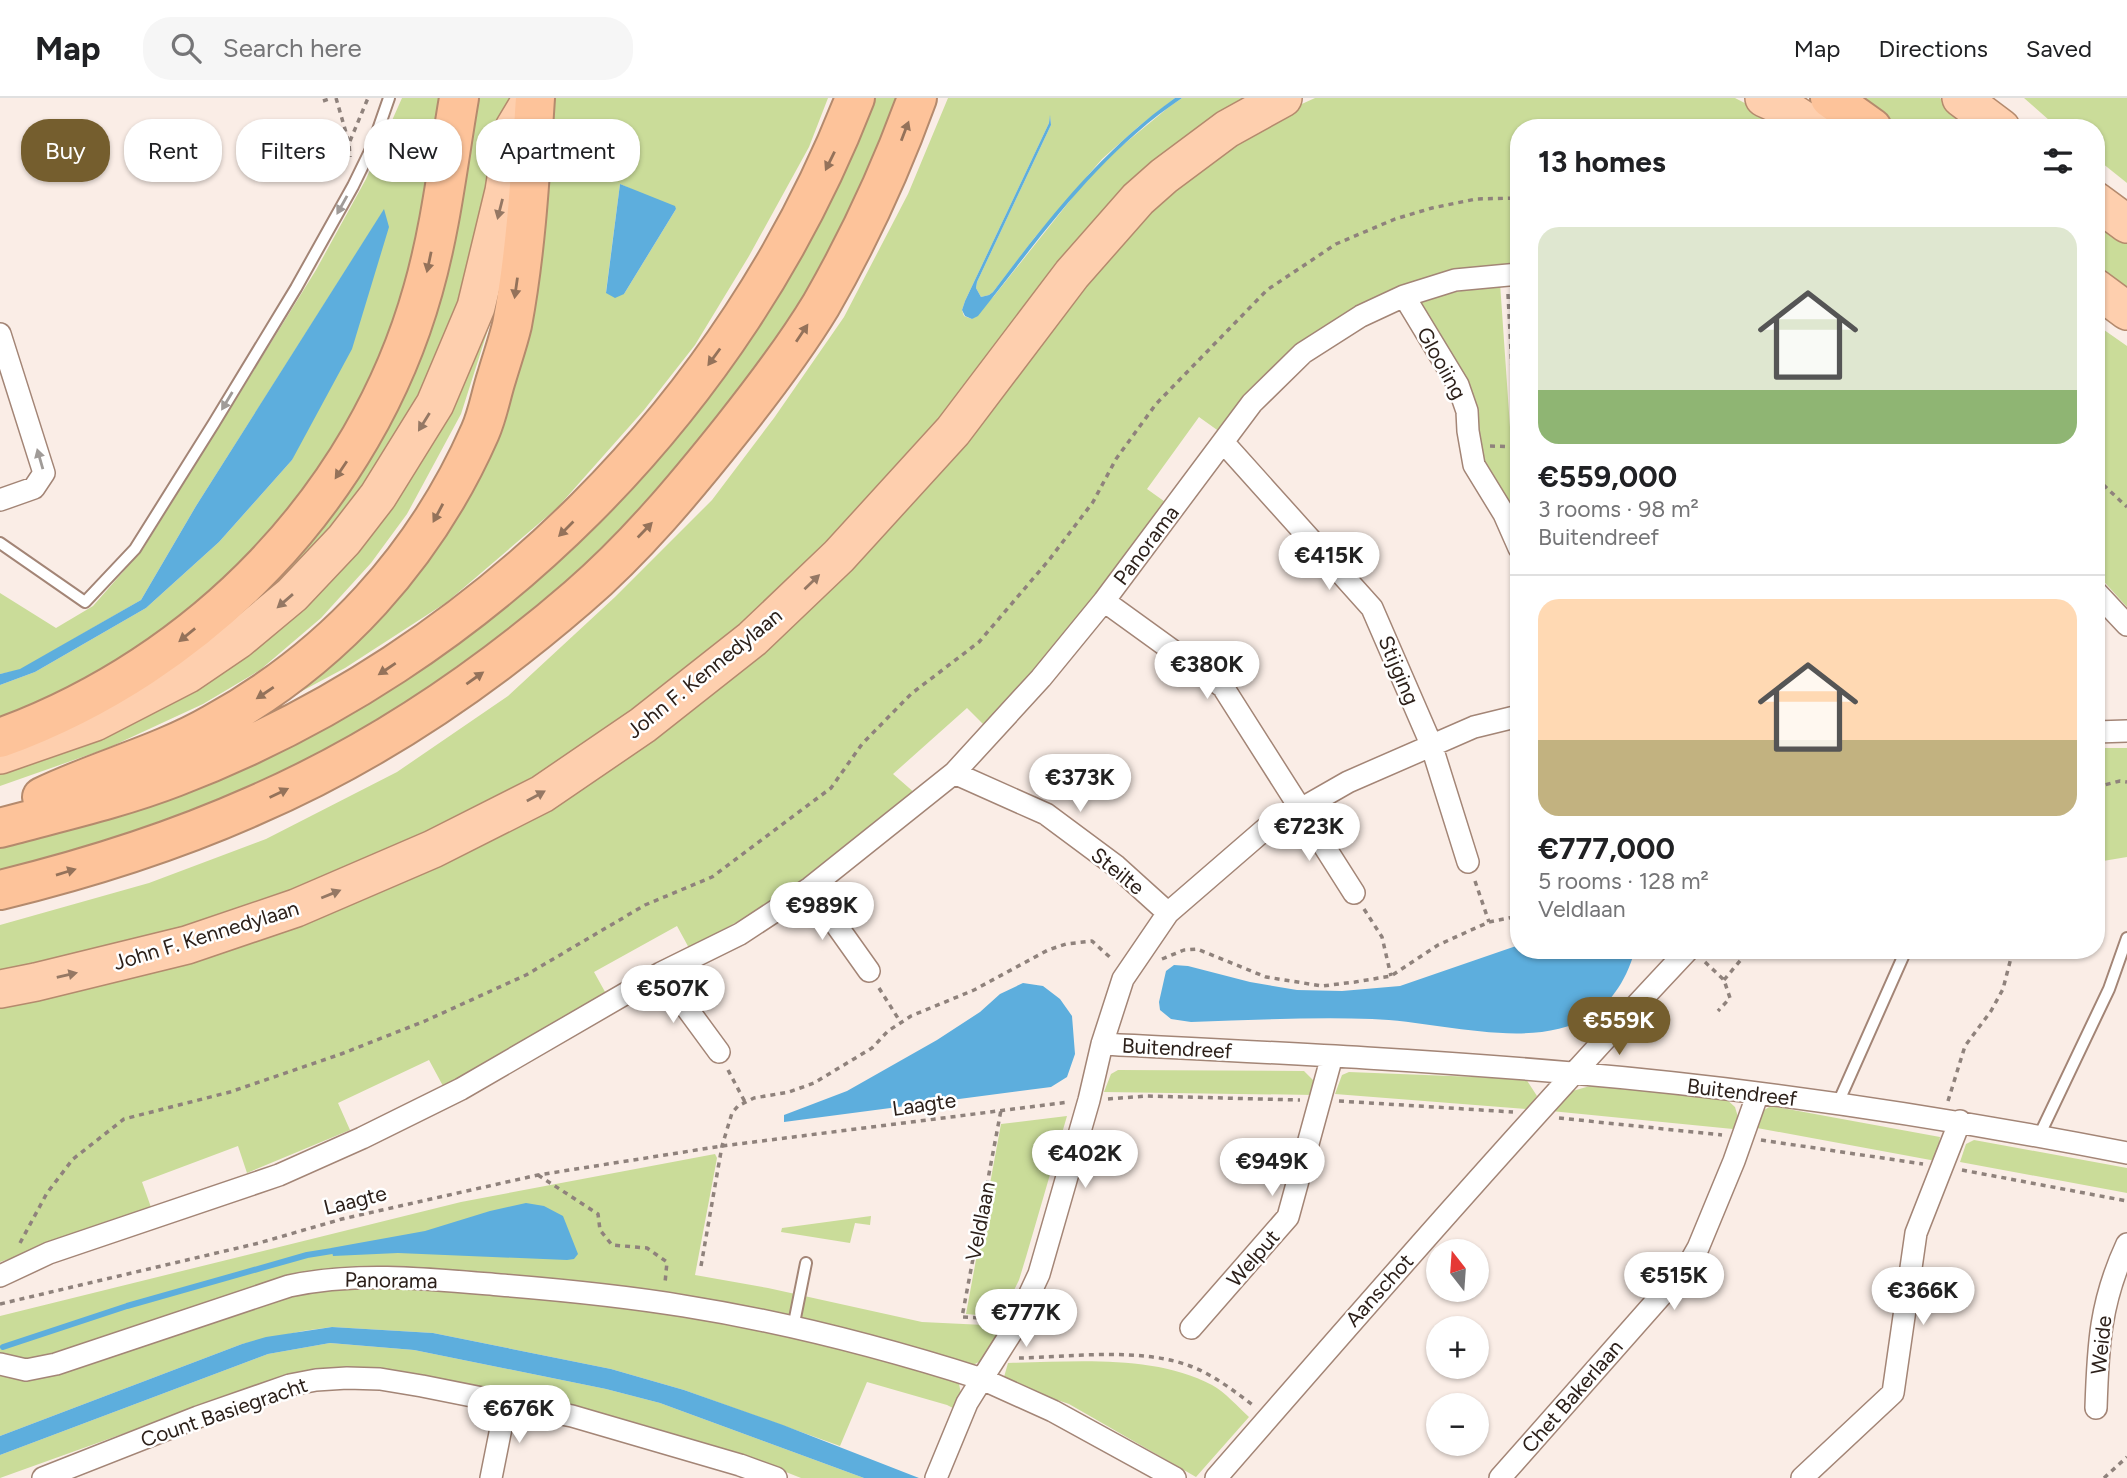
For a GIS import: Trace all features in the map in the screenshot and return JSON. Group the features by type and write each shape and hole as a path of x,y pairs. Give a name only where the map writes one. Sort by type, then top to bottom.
{"highway":[{"path":"0,738 85,701 173,646 221,608 268,563 311,514 347,461 390,384 423,291 445,190 459,98"},
{"path":"0,755 95,722 188,674 237,640 292,595 344,540 378,496 435,404 477,307 504,191 514,128 533,98"},
{"path":"0,817 66,785 199,732 274,686 333,639 392,578 430,528 481,430 511,326 529,196 533,98"},
{"path":"0,828 120,796 175,777 295,723 355,690 457,621 509,579 560,535 610,484 657,431 716,355 774,267 806,208 836,149 855,98"},
{"path":"0,890 40,881 150,846 253,806 319,774 386,737 467,684 580,596 689,483 759,394 812,318 885,182 917,98"},
{"name":"John F. Kennedylaan","path":"0,989 187,945 318,899 433,849 542,794 643,725 752,639 839,556 953,431 1072,274 1138,199 1227,129 1283,98"},
{"path":"1764,98 1802,119"},
{"path":"1830,98 1859,119"},
{"path":"1962,98 1989,119"},
{"path":"2105,208 2127,224"},
{"path":"2105,295 2127,311"}],"street":[{"name":"Panorama","path":"2,1275 49,1253 279,1175 362,1138 461,1089 661,973 740,934 810,888 954,773 1041,678 1104,601 1252,403 1303,354 1361,316 1404,296 1455,281 1510,274"},
{"name":"Glooiing","path":"1404,296 1458,385 1467,411 1474,465 1510,528"},
{"path":"0,334 44,473 34,488 0,500"},
{"name":"Stijging","path":"1223,442 1372,608 1431,744"},
{"path":"1104,601 1223,687 1354,893"},
{"path":"2105,602 2127,625"},
{"path":"937,1476 967,1403 1019,1319 1039,1274 1089,1100 1102,1044 1123,979 1168,913 1264,830 1348,782 1474,727 1510,718"},
{"path":"2105,732 2127,731"},
{"path":"1431,744 1468,862"},
{"name":"Steilte","path":"954,773 1046,814 1116,866 1168,913"},
{"path":"810,888 869,971"},
{"path":"1573,1073 1686,959"},
{"path":"661,973 719,1052"},
{"name":"Buitendreef","path":"1102,1044 1332,1056 1573,1073 1838,1103 1952,1120 2127,1153"},
{"name":"Welput","path":"1191,1328 1288,1217 1332,1056"},
{"name":"Aanschot","path":"1216,1478 1573,1073"},
{"name":"Chet Bakerlaan","path":"1500,1478 1689,1264 1743,1138 1758,1093"},
{"path":"1802,1478 1893,1393 1916,1233 1943,1166 1952,1120"},
{"name":"Weide","path":"2096,1408 2098,1353 2107,1292 2127,1244"},
{"name":"Panorama","path":"0,1364 26,1370 56,1364 267,1291 308,1282 379,1278 442,1280 555,1290 662,1303 793,1328"},
{"path":"793,1328 982,1379 1053,1411 1175,1478"},
{"name":"Count Basiegracht","path":"43,1478 198,1417 290,1385 347,1378 380,1379 598,1423 776,1478"},
{"path":"491,1478 506,1403"}],"lane":[{"path":"0,542 85,602 135,550 296,288 353,186 372,147 389,98"},
{"path":"2039,1136 2109,989 2127,938"},
{"path":"1838,1103 1902,959"},
{"path":"793,1328 806,1262"}],"path":[{"path":"323,101 334,98 341,119"},
{"path":"350,141 368,98"},
{"path":"350,154 353,186"},
{"path":"2,1275 47,1193 73,1159 124,1119 230,1092 341,1054 425,1021 526,975 645,905 712,877 831,788 862,744 911,694 979,642 1049,560 1093,502 1116,459 1156,404 1267,290 1336,244 1395,219 1432,208 1476,200 1510,198"},
{"path":"1470,445 1510,447"},
{"path":"2105,486 2127,507"},
{"path":"2105,785 2127,782"},
{"path":"1468,862 1489,922"},
{"path":"1354,893 1382,937 1391,976"},
{"path":"1701,959 1724,980 1730,998 1718,1011"},
{"path":"1724,980 1742,959"},
{"path":"1952,1120 1965,1046 1991,1011 2003,989 2011,959"},
{"path":"869,971 901,1024"},
{"path":"734,1080 745,1102"},
{"name":"Laagte","path":"0,1304 259,1243 342,1219 538,1175 722,1146 1089,1100"},
{"name":"Veldlaan","path":"1001,1110 962,1317 1019,1319"},
{"path":"1535,1116 1743,1138 1943,1166 2127,1201"},
{"path":"701,1266 722,1146"},
{"path":"538,1175 598,1214 600,1230 612,1245 647,1248 667,1262 662,1303"},
{"path":"996,1359 1120,1356 1170,1360 1207,1374 1269,1417"},
{"path":"2104,1478 2127,1457"}],"green space":[{"path":"402,98 453,98 449,119 393,119"},
{"path":"465,98 511,98 506,119 476,119 476,182 493,182 466,306 376,485 291,584 88,707 352,465 439,182 462,182 462,119 459,119"},
{"path":"552,98 828,98 809,147 749,256 695,345 644,410 557,508 447,602 345,668 250,719 439,535 530,182 640,182 640,119 547,119","holes":["620,184 676,209 624,294 606,292"]},
{"path":"874,98 901,98 871,174 807,299 746,391 590,569 481,659 375,728 248,796 0,878 0,849 126,813 237,771 303,737 571,545"},
{"path":"948,98 1175,98 1102,159 1035,237 993,292 981,297 976,288 977,282 1051,125 1050,116 965,301 962,310 964,316 972,319 994,296 1084,183 1118,149 1169,107 1182,98 1253,98 935,428 832,549 739,634 536,781 295,899 0,978 0,925 149,883 266,839 397,772 508,696 615,597 712,500 774,418 844,317 908,194"},
{"path":"1315,98 1735,98 1776,119 1510,119 1510,269 1386,296 1220,432 1199,417 1147,489 1168,504 1105,590 985,726 967,708 893,774 916,794 789,894 689,948 677,926 594,972 609,999 443,1086 429,1060 338,1103 350,1130 247,1173 238,1146 142,1182 152,1210 0,1262 0,1005 66,993 649,734 1139,215 1271,118"},
{"path":"1847,98 1940,98 1968,119 1876,119"},
{"path":"2024,98 2127,98 2127,183 2105,165 2105,119 2048,119"},
{"path":"364,182 437,182 418,282 341,458 216,602 0,731 0,685 35,672 146,608 219,542 292,460 384,210 196,506 141,600 20,670 0,674 0,593 56,628 93,606 143,549 316,270"},
{"path":"2105,224 2127,241 2127,300 2105,283"},
{"path":"500,273 491,320 461,414 407,514 371,563 321,618 260,670 203,704 108,748 0,786 0,763 303,597"},
{"path":"1500,283 1510,427 1510,514 1479,461 1417,300"},
{"path":"2105,331 2127,346 2127,607 2105,583"},
{"path":"2105,748 2127,748 2127,857 2105,861"},
{"path":"1118,1070 1304,1071 1318,1085 1315,1095 1104,1092 1111,1074"},
{"path":"1349,1072 1526,1079 1537,1096 1527,1109 1335,1094 1342,1075"},
{"path":"1590,1086 1725,1098 1735,1107 1738,1117 1733,1129 1551,1111 1569,1092"},
{"path":"1771,1106 1940,1137 1936,1161 1757,1128 1764,1110"},
{"path":"1067,1116 1019,1280 1001,1317 966,1314 1001,1124"},
{"path":"1974,1140 2127,1168 2127,1193 1960,1162 1966,1144"},
{"path":"715,1154 717,1158 695,1275 922,1322 1005,1326 991,1350 976,1364 969,1366 646,1293 460,1270 385,1270 50,1360 11,1360 0,1354 0,1316 461,1202"},
{"path":"871,1216 870,1225 855,1223 850,1243 781,1232 782,1228"},
{"path":"373,1287 504,1292 714,1319 866,1355 953,1380 959,1384 962,1398 957,1410 867,1382 840,1446 684,1390 611,1369 433,1333 332,1327 242,1344 0,1436 0,1370 300,1290"},
{"path":"330,1343 414,1350 606,1389 660,1403 864,1478 801,1478 753,1459 538,1395 362,1368 317,1368 289,1374 0,1478 0,1455 268,1354"},
{"path":"1086,1361 1164,1368 1212,1385 1249,1417 1196,1477 1069,1404 1028,1390 1004,1377 1008,1363"}],"water":[{"path":"1175,98 1182,98 1151,120 1097,171 1048,227 978,316 972,319 965,316 962,310 965,301 1049,123 1050,115 1051,125 977,282 976,288 981,297 993,292 1055,213 1099,164"},
{"path":"620,184 675,206 676,209 624,294 615,298 606,293"},
{"path":"384,209 389,227 352,349 292,460 219,542 146,608 35,672 0,685 0,674 20,669 141,600 196,506"},
{"path":"1510,948 1510,959 1631,959 1617,990 1592,1015 1560,1028 1525,1033 1487,1032 1372,1019 1191,1022 1171,1019 1160,1010 1159,1002 1166,971 1174,965 1297,990 1342,991 1400,986"},
{"path":"1023,983 1043,986 1060,999 1072,1016 1075,1054 1067,1077 1051,1087 784,1122 784,1115 847,1091 937,1040 980,1012 1000,994"},
{"path":"526,1203 544,1206 563,1216 578,1254 574,1259 398,1253 333,1256 331,1248 425,1231"},
{"path":"332,1327 433,1333 611,1369 684,1390 783,1425 919,1478 864,1478 660,1403 606,1389 414,1350 330,1343 268,1354 0,1455 0,1436 242,1344 266,1337"}],"waterway":[{"path":"3,1347 127,1306 307,1255 332,1251"}]}
